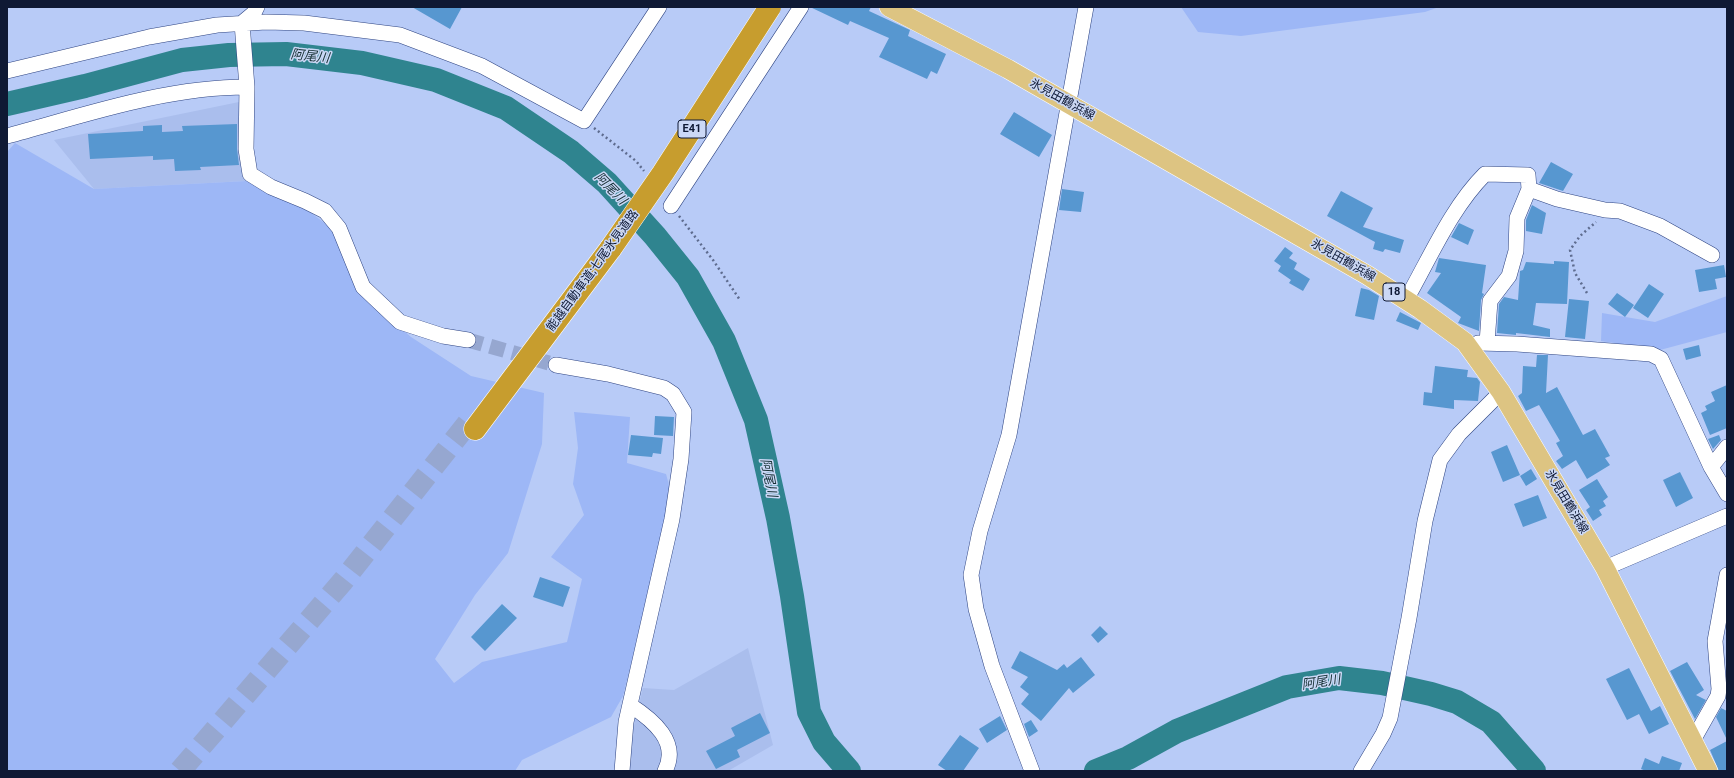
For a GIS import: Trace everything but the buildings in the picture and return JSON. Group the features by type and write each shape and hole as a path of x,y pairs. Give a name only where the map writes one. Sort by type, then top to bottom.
{"highway":[{"name":"能越自動車道;七尾氷見道路","path":"607,246 760,7"},
{"name":"能越自動車道;七尾氷見道路","path":"471,426 562,301 663,174 770,7"}],"main road":[{"name":"氷見田鶴浜線","path":"889,7 1069,104 1367,275 1406,300 1465,342 1501,392 1605,568 1708,771"}],"street":[{"path":"242,23 254,13 257,7"},
{"path":"7,71 149,37 217,25 242,23 304,23 400,35 482,66 584,120 659,7"},
{"path":"671,206 801,7"},
{"path":"1029,765 992,666 976,610 971,575 980,530 1009,435 1086,7"},
{"path":"242,23 247,87 246,149 250,174 271,186 325,211 339,228 363,287 400,322 443,336 468,340"},
{"path":"7,136 134,102 186,92 247,87"},
{"path":"1406,300 1445,229 1473,186 1485,174 1528,175 1529,189 1517,218 1516,251 1509,276 1490,301 1488,343"},
{"path":"1529,189 1557,200 1620,211 1660,226 1712,255"},
{"path":"1465,342 1651,354 1661,359 1711,467 1727,494"},
{"path":"556,365 608,374 664,388 673,394 684,412 681,460 672,519 626,722 622,771"},
{"path":"1361,771 1383,734 1390,718 1409,618 1425,521 1440,460 1458,434 1501,392"},
{"path":"1711,467 1727,447"},
{"path":"1605,568 1727,516"},
{"path":"1692,742 1718,696 1719,689 1715,641 1727,575"},
{"path":"630,705 648,717 670,747 669,763 665,771"}],"path":[{"path":"1587,293 1575,273 1570,250 1580,236 1596,222 1597,208"}],"shaded area":[{"path":"1181,7 1439,7 1425,12 1241,36 1198,32"},
{"path":"239,102 247,181 94,189 54,140"},
{"path":"15,143 94,189 247,181 310,212 331,228 360,293 411,337 471,376 544,393 542,444 508,553 475,595 435,659 454,683 482,662 567,642 582,579 551,557 584,515 573,484 578,448 574,412 630,417 627,463 666,474 671,492 623,696 611,717 522,760 515,771 7,771 7,152"},
{"path":"1727,296 1727,332 1660,350 1601,341 1602,313 1655,322"},
{"path":"748,648 773,745 728,771 628,771 627,753 643,688 674,690"}],"waterway":[{"name":"阿尾川","path":"7,104 85,86 182,60 229,55 286,54 362,63 436,80 506,108 571,152 607,183 655,236 688,277 724,341 756,420 778,518 792,596 809,712 824,742 849,771"},
{"name":"阿尾川","path":"1096,771 1128,758 1177,731 1287,687 1339,678 1382,683 1431,694 1457,702 1491,722 1534,771"}],"tunnel":[{"path":"468,340 556,365"},
{"path":"180,771 343,581 468,423"}]}
